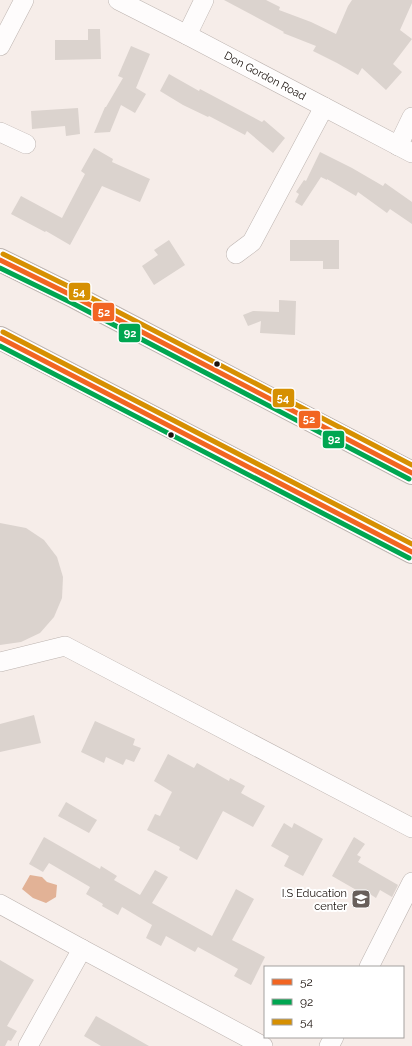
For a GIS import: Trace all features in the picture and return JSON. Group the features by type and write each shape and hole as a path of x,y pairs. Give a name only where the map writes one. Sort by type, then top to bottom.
{"main road":[{"path":"0,260 75,297 412,473"},
{"path":"0,338 412,552"}],"street":[{"path":"0,46 24,0"},
{"name":"Don Gordon Road","path":"118,0 187,34 405,150"},
{"path":"187,34 204,0"},
{"path":"236,254 252,242 324,107"},
{"path":"405,150 412,117"},
{"path":"0,132 26,144"},
{"path":"0,662 65,646 412,828"},
{"path":"370,966 412,882"},
{"path":"0,904 82,950 263,1046"},
{"path":"28,1046 82,950"}],"shaded area":[{"path":"30,875 42,877 47,882 57,885 56,897 46,903 33,898 22,889"}],"building":[{"path":"224,0 266,0 280,7 279,10 311,22 336,34 352,0 412,0 400,30 412,39 393,64 402,72 386,90 362,68 358,75 313,51 316,46 283,33 284,32"},
{"path":"88,29 100,29 101,59 55,60 55,40 88,40"},
{"path":"131,46 150,54 136,88 146,94 135,113 121,105 110,132 94,133 105,107 123,78 118,76"},
{"path":"169,74 199,91 200,89 262,122 264,120 285,138 273,153 247,131 245,135 209,116 208,117 183,105 160,91"},
{"path":"78,108 80,134 66,136 65,126 32,129 31,111"},
{"path":"94,148 113,159 112,162 150,179 140,202 102,186 70,245 46,231 45,232 11,214 21,196 62,218 85,174 81,171"},
{"path":"320,152 383,186 385,183 412,202 412,224 390,209 387,213 358,192 356,196 321,177 302,206 295,202 299,194 296,192 304,180 306,181"},
{"path":"169,240 185,265 154,285 142,266 158,255 154,250"},
{"path":"290,240 339,240 339,269 323,269 323,261 290,261"},
{"path":"279,300 296,301 295,335 260,333 261,321 248,326 243,315 253,311 279,312"},
{"path":"0,523 26,528 44,540 57,557 63,577 62,598 54,617 40,633 21,642 0,645"},
{"path":"34,715 41,743 0,752 0,724"},
{"path":"95,721 135,739 133,745 141,748 134,762 126,759 123,765 106,757 104,763 81,752"},
{"path":"168,754 194,768 197,763 229,781 230,778 245,786 241,793 265,806 253,827 223,811 197,860 179,850 180,847 147,830 155,814 160,816 172,792 154,781"},
{"path":"66,802 97,820 89,833 58,816"},
{"path":"284,823 292,828 294,823 323,839 303,876 284,866 289,856 271,846"},
{"path":"44,837 100,869 101,866 117,876 114,880 140,895 155,870 168,877 152,903 212,936 236,889 254,899 232,940 265,957 251,985 234,976 238,969 198,947 195,952 166,936 161,946 146,938 152,925 122,907 118,915 102,906 103,904 86,894 90,887 49,863 43,872 29,864"},
{"path":"354,837 365,844 357,855 361,857 358,862 398,885 392,897 380,890 376,898 367,892 365,895 332,876"},
{"path":"0,960 34,980 7,1026 17,1031 11,1041 8,1040 5,1046 0,1046"},
{"path":"96,1016 149,1046 101,1046 84,1036"}],"transit line":[{"name":"54","path":"3,254 78,291 412,465"},
{"name":"52","path":"0,260 75,297 412,473"},
{"name":"92","path":"0,268 72,303 409,479"},
{"name":"54","path":"3,332 412,544"},
{"name":"52","path":"0,338 412,552"},
{"name":"92","path":"0,346 409,558"}],"place":[{"name":"I.S Education center","path":"361,899"}]}
